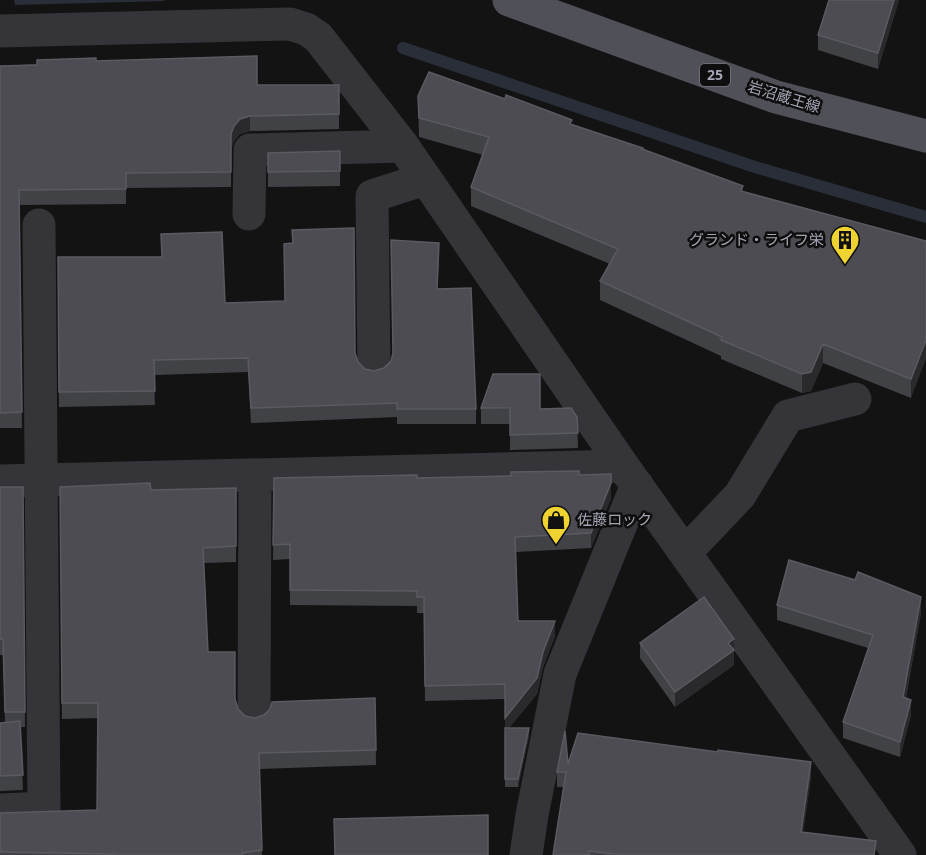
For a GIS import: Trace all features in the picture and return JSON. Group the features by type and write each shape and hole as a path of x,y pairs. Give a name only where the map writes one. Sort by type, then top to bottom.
{"main road":[{"name":"岩沼蔵王線","path":"509,0 776,97 926,136"}],"street":[{"path":"0,31 290,24 306,29 318,37 403,146 630,476 900,855"},
{"path":"249,214 250,150 403,146"},
{"path":"374,367 372,196 425,179"},
{"path":"0,810 44,808 39,225"},
{"path":"685,553 740,495 788,416 855,399"},
{"path":"0,481 255,475 630,476"},
{"path":"254,715 255,475"},
{"path":"526,855 560,674 630,476"}],"shaded area":[{"path":"14,0 164,0 165,1 15,5"}],"building":[{"path":"829,0 894,0 878,53 818,35"},
{"path":"257,56 257,85 339,85 339,114 250,116 240,119 231,134 231,172 126,173 126,189 19,190 22,412 0,413 0,66 37,65 37,60 96,58 96,61"},
{"path":"429,72 505,99 506,95 572,120 570,124 643,148 743,186 741,191 926,241 926,340 911,379 823,344 811,372 802,374 721,340 722,337 600,281 618,249 471,187 489,137 419,118 418,96"},
{"path":"340,151 340,171 268,172 268,153"},
{"path":"354,228 355,353 358,362 365,369 374,371 384,368 391,361 393,353 391,240 439,243 437,289 471,288 476,409 397,409 397,403 251,408 248,358 154,360 155,391 59,392 58,257 162,257 161,234 222,232 225,303 285,301 284,244 293,243 292,230"},
{"path":"493,374 540,374 540,409 571,408 577,417 578,433 510,435 510,408 481,408"},
{"path":"579,471 579,475 611,474 611,483 591,533 515,537 518,621 555,621 543,652 537,678 505,718 505,684 425,686 424,597 417,597 417,591 290,590 290,544 273,545 274,478 511,476 511,472"},
{"path":"150,483 151,490 236,488 236,546 203,548 208,652 235,652 235,699 238,709 245,716 255,718 264,715 270,709 272,702 375,698 376,750 259,753 262,850 242,853 242,855 0,852 0,813 97,810 98,703 62,703 60,487"},
{"path":"0,487 23,487 25,712 5,712 3,639 0,639"},
{"path":"789,560 855,580 858,572 921,597 903,697 911,700 900,742 843,722 873,635 777,605"},
{"path":"704,597 734,639 728,643 734,650 675,692 640,643"},
{"path":"20,721 23,775 0,776 0,723"},
{"path":"505,728 529,728 518,779 505,779"},
{"path":"565,731 568,764 578,733 811,762 801,832 876,841 874,855 624,855 589,851 589,855 553,855 566,772 557,772"},
{"path":"488,815 488,855 335,855 334,819"}],"waterway":[{"path":"403,48 755,167 926,217"}],"place":[{"name":"グランド・ライフ栄","path":"845,266"},
{"name":"佐藤ロック","path":"556,546"}]}
